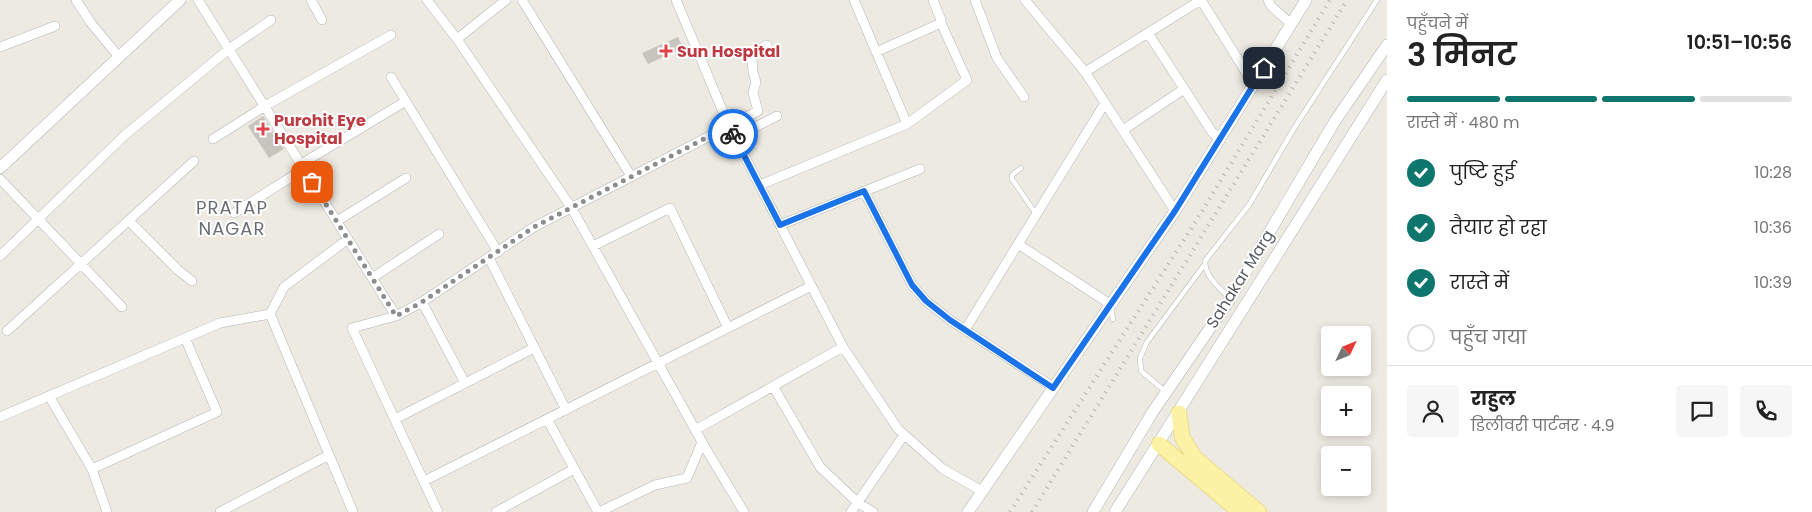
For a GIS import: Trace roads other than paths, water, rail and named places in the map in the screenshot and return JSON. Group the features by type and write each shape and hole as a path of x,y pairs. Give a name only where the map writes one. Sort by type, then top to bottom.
{"main road":[{"path":"1179,413 1182,437 1196,458 1259,512"},
{"path":"1159,444 1240,512"}],"street":[{"path":"76,0 91,23 119,57"},
{"path":"0,168 180,0"},
{"path":"198,0 396,316"},
{"path":"311,0 322,20"},
{"path":"427,0 457,39 571,207 702,442 744,512"},
{"path":"457,39 506,0"},
{"path":"522,0 631,176"},
{"path":"676,0 760,186 844,348 898,429 943,469 982,491"},
{"path":"854,0 907,124"},
{"path":"760,186 907,124 966,80 933,0"},
{"path":"975,0 997,58 1024,97"},
{"path":"1025,0 1085,72 1175,211"},
{"path":"1085,72 1148,33 1190,3 1201,0 1249,77 1255,82"},
{"path":"1268,0 1271,6 1292,24"},
{"path":"968,512 1175,211 1306,0"},
{"path":"0,256 125,135 229,49 271,20"},
{"path":"876,52 941,23"},
{"path":"0,47 55,26"},
{"path":"1148,33 1212,132 1220,139"},
{"path":"213,139 265,106 391,35"},
{"path":"438,512 352,328 396,316 422,302 534,227 758,111 753,92 756,82 752,58 755,52 767,45"},
{"name":"Sahakar Marg","path":"1093,512 1166,392 1230,299 1335,121 1385,51"},
{"path":"1374,65 1387,73"},
{"path":"391,77 498,252"},
{"name":"Sahakar Marg","path":"1115,512 1387,80"},
{"path":"1123,130 1184,89"},
{"path":"234,213 406,101"},
{"path":"965,330 1105,103"},
{"path":"732,124 748,129 777,116"},
{"path":"7,331 82,265 194,161"},
{"path":"780,225 920,169"},
{"path":"0,178 122,307"},
{"path":"337,222 406,178"},
{"path":"864,191 912,285 926,301 965,330 1053,388"},
{"path":"592,246 670,208 728,328"},
{"path":"129,221 178,270 192,280"},
{"path":"372,278 439,234"},
{"path":"270,314 284,287 348,239"},
{"path":"1018,244 1110,304"},
{"path":"489,258 566,410"},
{"path":"424,481 811,286"},
{"path":"422,302 464,383"},
{"path":"0,417 220,323 270,314"},
{"path":"270,314 353,512"},
{"path":"92,469 217,412 185,338"},
{"path":"394,419 534,348"},
{"path":"696,430 844,348"},
{"path":"773,386 820,467 857,502 873,512"},
{"path":"49,396 92,469 107,512"},
{"path":"547,419 598,512 655,485 687,478 702,442"},
{"path":"851,512 904,435"},
{"path":"220,512 329,455"},
{"path":"496,512 574,469"}],"lane":[{"path":"1166,392 1141,372 1140,358 1147,342 1205,264 1211,251 1249,205 1293,130 1377,0"},
{"path":"1021,168 1012,175 1012,179 1036,215"},
{"path":"1205,264 1206,271 1210,277 1230,299"},
{"path":"1110,304 1113,319"}],"railway":[{"path":"1010,512 1201,213 1330,0"},
{"path":"1032,512 1347,0"}],"place":[{"name":"Sun Hospital","path":"666,51"},
{"name":"Purohit Eye Hospital","path":"263,129"}],"district":[{"name":"PRATAP NAGAR","path":"232,217"}]}
